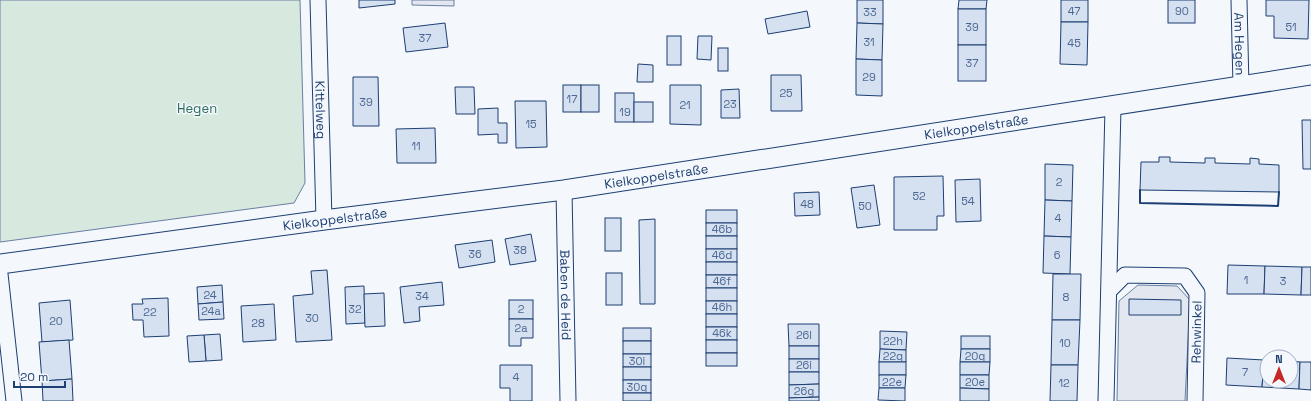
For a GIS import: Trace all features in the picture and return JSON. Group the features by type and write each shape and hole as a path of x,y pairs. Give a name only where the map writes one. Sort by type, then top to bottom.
{"street":[{"name":"Kittelweg","path":"318,0 324,220"},
{"name":"Am Hegen","path":"1239,0 1240,87"},
{"name":"Kielkoppelstraße","path":"0,264 324,220 564,190 1311,75"},
{"path":"1106,401 1113,106"},
{"name":"Baben de Heid","path":"564,190 568,401"},
{"path":"0,274 14,401"},
{"name":"Rehwinkel","path":"1109,291 1125,275 1185,276 1197,293 1195,401"}],"green space":[{"name":"Hegen","path":"0,0 300,0 305,183 294,203 0,242"}],"shaded area":[{"path":"412,0 454,0 454,6 412,5"},
{"path":"1138,285 1177,286 1190,300 1185,401 1117,401 1119,301"}],"building":[{"path":"359,0 395,0 395,4 359,8"},
{"path":"857,0 883,0 883,24 857,23"},
{"path":"959,0 987,0 986,9 958,9"},
{"path":"1061,0 1088,0 1088,22 1061,22"},
{"path":"1168,0 1195,0 1195,23 1168,23"},
{"path":"1266,0 1309,0 1308,39 1274,38 1274,16 1266,16"},
{"path":"958,9 986,9 986,45 958,45"},
{"path":"807,11 810,27 768,34 765,19"},
{"path":"1061,22 1088,22 1087,65 1060,64"},
{"path":"445,23 448,47 406,52 403,28"},
{"path":"857,23 883,24 882,60 856,59"},
{"path":"667,36 681,36 681,65 667,65"},
{"path":"698,36 712,36 711,60 697,59"},
{"path":"958,45 986,45 986,81 958,81"},
{"path":"718,48 728,48 728,71 718,71"},
{"path":"856,59 882,60 882,96 856,95"},
{"path":"638,64 653,65 653,82 637,82"},
{"path":"771,75 801,75 802,111 771,111"},
{"path":"353,77 378,77 379,126 353,126"},
{"path":"563,85 581,85 581,112 563,112"},
{"path":"581,85 599,85 599,112 581,112"},
{"path":"670,85 701,85 701,125 670,124"},
{"path":"455,87 474,87 475,114 456,114"},
{"path":"739,89 740,118 721,118 721,90"},
{"path":"615,93 634,93 634,122 615,122"},
{"path":"515,101 546,101 547,147 516,148"},
{"path":"634,102 653,102 653,122 634,122"},
{"path":"498,108 498,123 507,123 507,143 498,143 498,134 478,135 478,109"},
{"path":"1302,120 1311,120 1311,169 1303,169"},
{"path":"435,128 436,163 397,163 396,129"},
{"path":"1159,157 1170,157 1170,162 1205,163 1205,158 1215,158 1215,163 1250,164 1250,158 1259,159 1259,164 1279,165 1279,192 1140,190 1141,162 1159,162"},
{"path":"1045,164 1073,165 1072,201 1045,200"},
{"path":"943,176 944,216 937,216 937,230 894,230 894,177"},
{"path":"980,179 981,221 956,222 955,180"},
{"path":"874,185 880,225 857,228 851,188"},
{"path":"819,192 820,215 795,216 794,193"},
{"path":"1045,200 1072,201 1071,237 1044,236"},
{"path":"706,210 737,210 737,223 706,223"},
{"path":"605,218 621,218 621,251 605,251"},
{"path":"655,219 655,304 640,304 639,220"},
{"path":"706,223 737,223 737,236 706,236"},
{"path":"531,234 536,261 510,265 505,239"},
{"path":"706,236 737,236 737,249 706,249"},
{"path":"1044,236 1071,237 1070,274 1043,273"},
{"path":"492,240 495,262 459,268 455,245"},
{"path":"706,249 737,249 737,262 706,262"},
{"path":"706,262 737,262 737,275 706,275"},
{"path":"1228,265 1265,266 1264,294 1227,294"},
{"path":"1265,266 1302,267 1301,295 1264,294"},
{"path":"1302,267 1311,267 1311,295 1301,295"},
{"path":"327,270 332,340 296,342 293,296 313,294 311,271"},
{"path":"606,273 622,273 622,305 606,305"},
{"path":"1053,274 1081,274 1080,320 1052,320"},
{"path":"706,275 737,275 737,288 706,288"},
{"path":"442,282 444,305 419,307 420,321 404,323 400,287"},
{"path":"222,285 223,302 198,304 197,287"},
{"path":"364,286 365,323 346,324 345,287"},
{"path":"706,288 737,288 737,301 706,301"},
{"path":"384,293 385,326 365,327 364,294"},
{"path":"168,298 169,336 144,337 143,320 133,320 132,304 143,304 142,299"},
{"path":"1129,299 1181,300 1181,315 1129,315"},
{"path":"70,300 73,340 42,342 39,303"},
{"path":"509,300 533,300 533,319 509,319"},
{"path":"706,301 737,301 737,314 706,314"},
{"path":"223,302 224,319 199,320 198,304"},
{"path":"274,304 276,340 243,342 241,306"},
{"path":"706,314 737,314 737,327 706,327"},
{"path":"509,319 533,319 533,338 521,338 521,346 509,346"},
{"path":"1052,320 1080,320 1078,365 1051,365"},
{"path":"788,324 819,324 819,346 789,346"},
{"path":"706,327 737,327 737,340 706,340"},
{"path":"623,328 651,328 651,341 623,341"},
{"path":"880,331 907,332 906,350 880,349"},
{"path":"220,334 222,360 206,361 204,335"},
{"path":"204,335 206,361 189,362 187,336"},
{"path":"961,336 990,336 990,349 961,349"},
{"path":"69,340 72,379 42,381 39,342"},
{"path":"706,340 737,340 737,353 706,353"},
{"path":"623,341 651,341 651,354 623,354"},
{"path":"789,346 819,346 819,359 789,359"},
{"path":"880,349 906,350 906,362 879,362"},
{"path":"961,349 990,349 990,362 960,362"},
{"path":"706,353 737,353 737,366 706,366"},
{"path":"623,354 651,354 651,367 623,367"},
{"path":"1227,358 1259,360 1259,387 1226,385"},
{"path":"789,359 819,359 819,372 789,372"},
{"path":"879,362 906,362 906,375 879,375"},
{"path":"960,362 990,362 989,375 960,375"},
{"path":"1299,362 1300,362 1299,389"},
{"path":"1300,362 1311,362 1311,390 1299,389"},
{"path":"500,365 532,365 532,401 510,401 510,388 500,388"},
{"path":"1051,365 1078,365 1077,401 1050,401"},
{"path":"623,367 651,367 651,380 623,380"},
{"path":"789,372 819,372 819,384 789,385"},
{"path":"879,375 906,375 905,388 879,388"},
{"path":"960,375 989,375 989,389 960,388"},
{"path":"72,379 73,401 43,401 42,381"},
{"path":"623,380 651,380 651,393 623,393"},
{"path":"819,384 819,397 789,398 789,385"},
{"path":"879,388 905,388 905,401 878,400"},
{"path":"960,388 989,389 989,401 960,401"},
{"path":"623,393 651,393 651,401 623,401"},
{"path":"819,397 819,401 789,401 789,398"}],"wall":[{"path":"1140,190 1140,203 1278,206 1279,192"}]}
